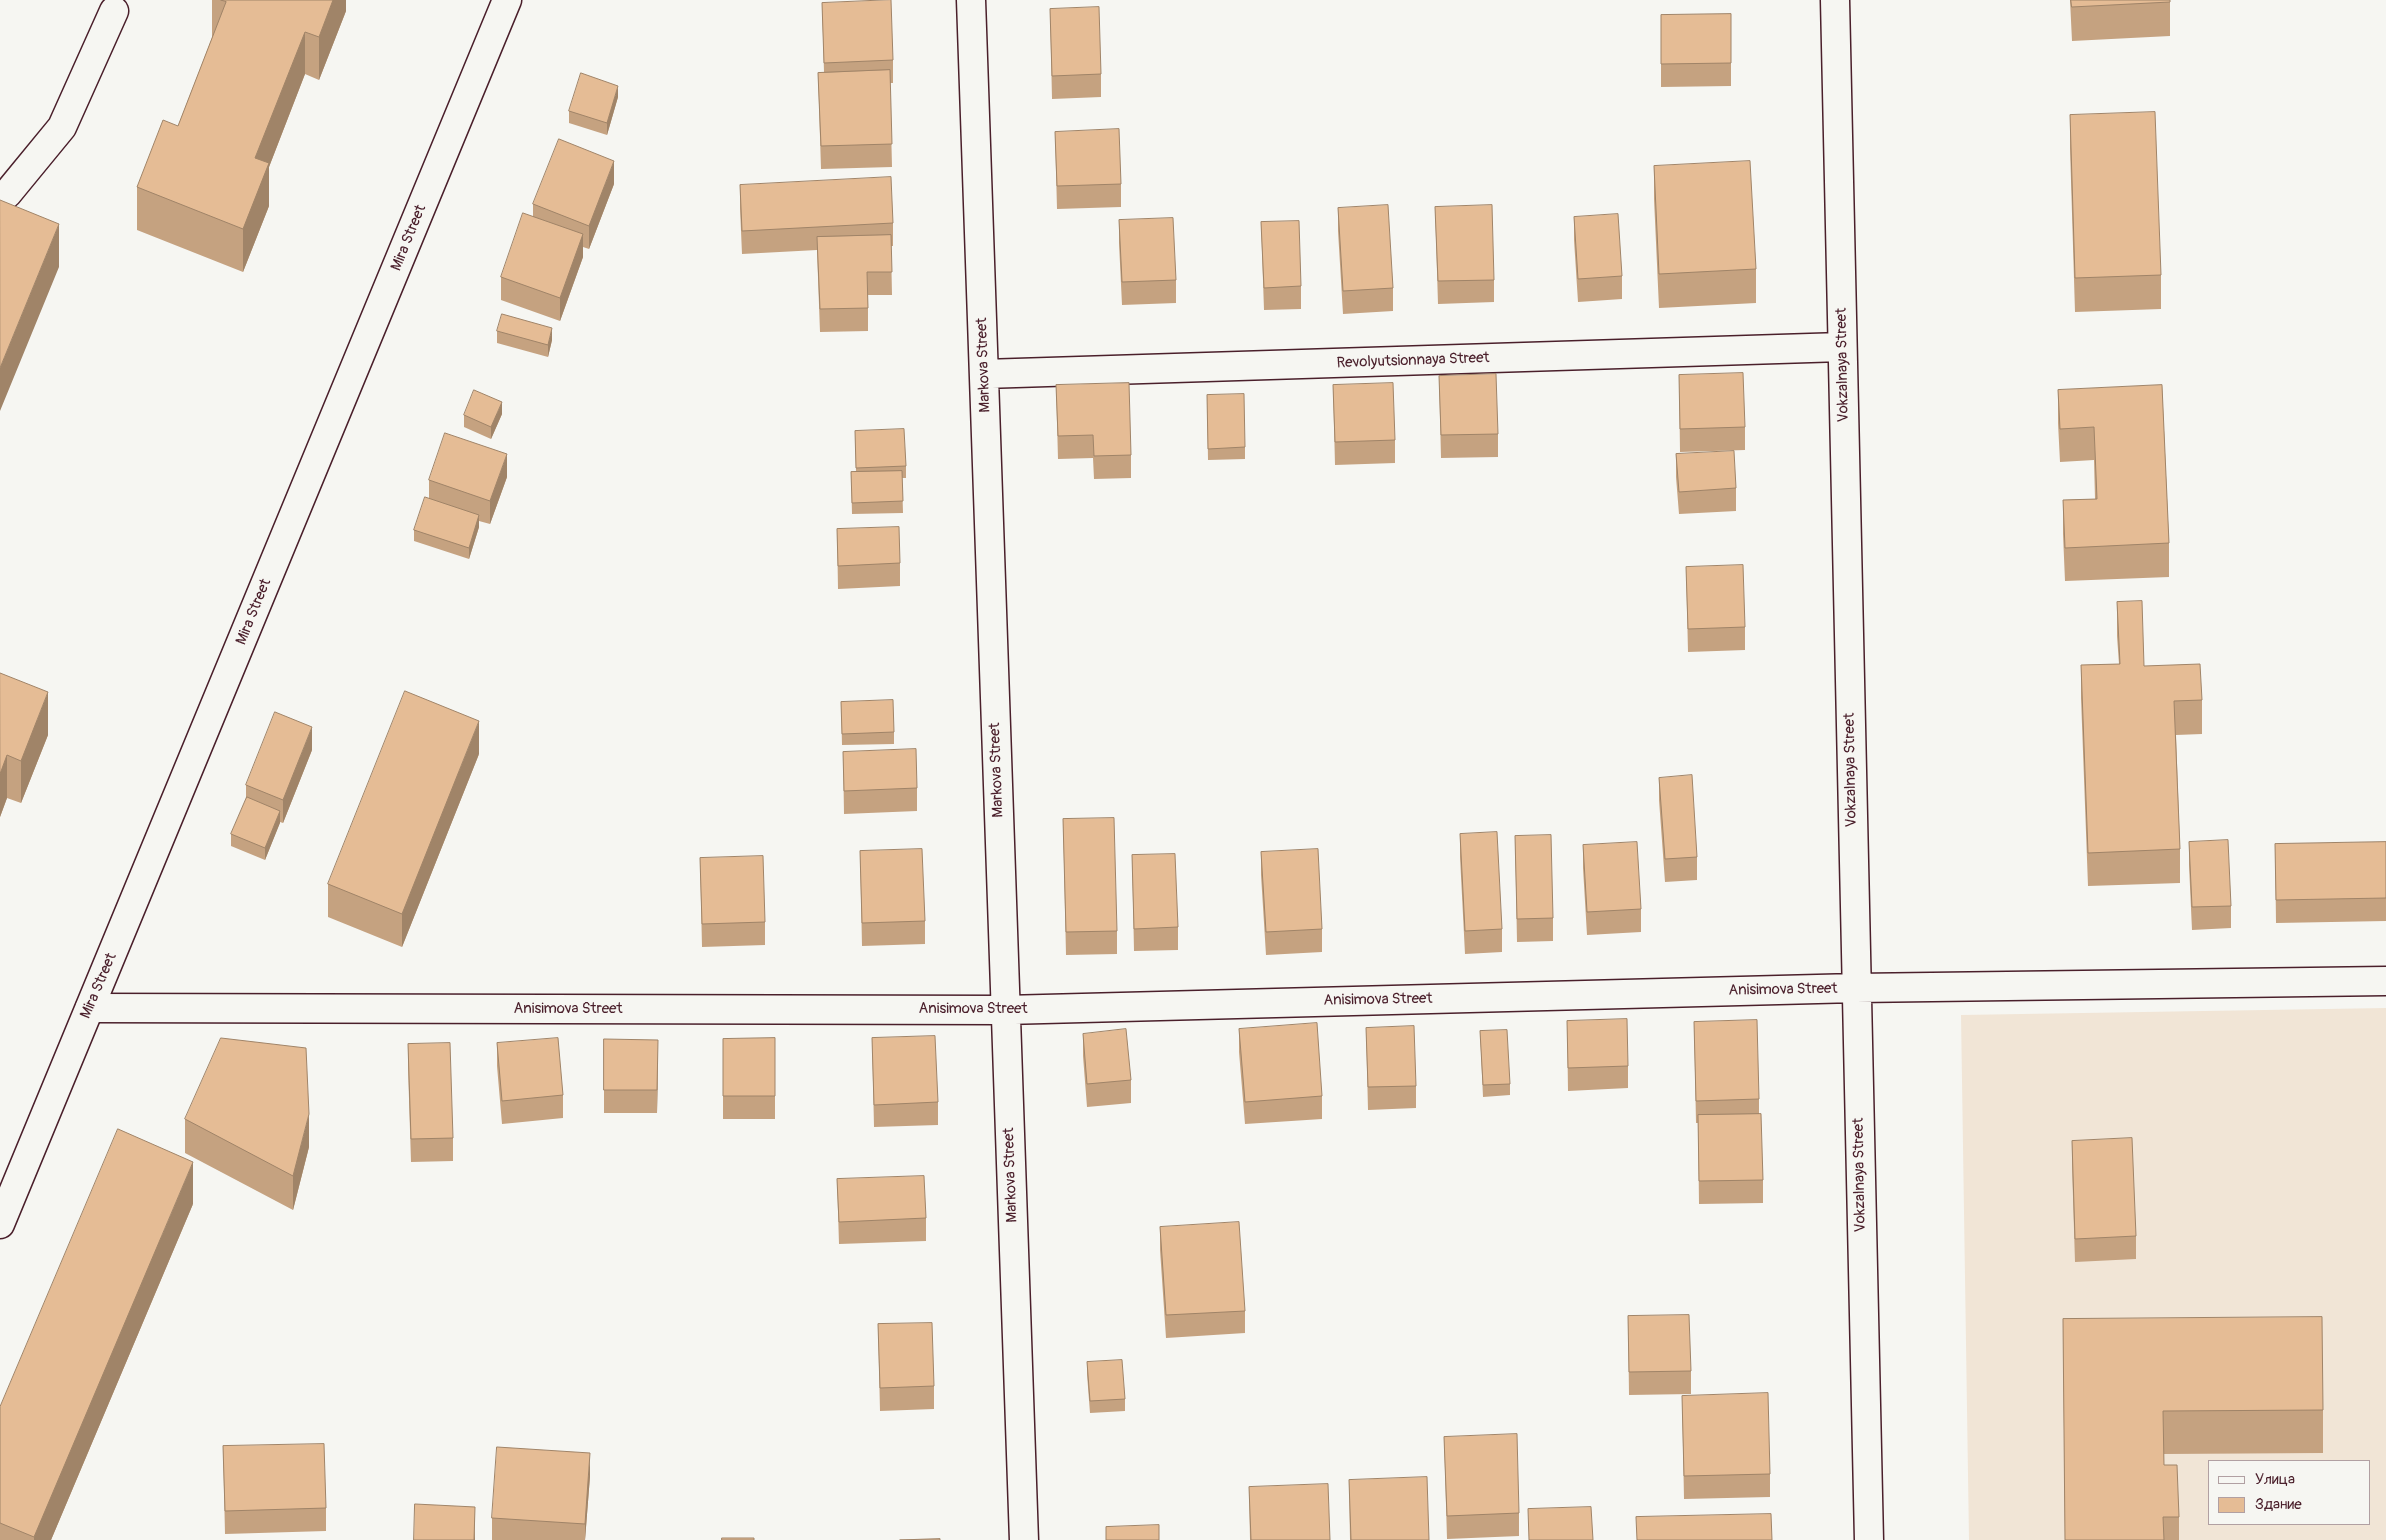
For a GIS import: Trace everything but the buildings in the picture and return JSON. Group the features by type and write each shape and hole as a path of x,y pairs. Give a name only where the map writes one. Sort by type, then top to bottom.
{"street":[{"name":"Mira Street","path":"0,1224 507,0"},
{"name":"Markova Street","path":"971,0 1024,1540"},
{"name":"Vokzalnaya Street","path":"1835,0 1870,1540"},
{"path":"0,196 7,194 62,127 114,11"},
{"name":"Revolyutsionnaya Street","path":"984,374 1842,347"},
{"name":"Anisimova Street","path":"90,1008 1005,1010 1856,988 2386,981"}],"shaded area":[{"path":"2386,1008 2386,1540 1969,1540 1961,1015"}]}
